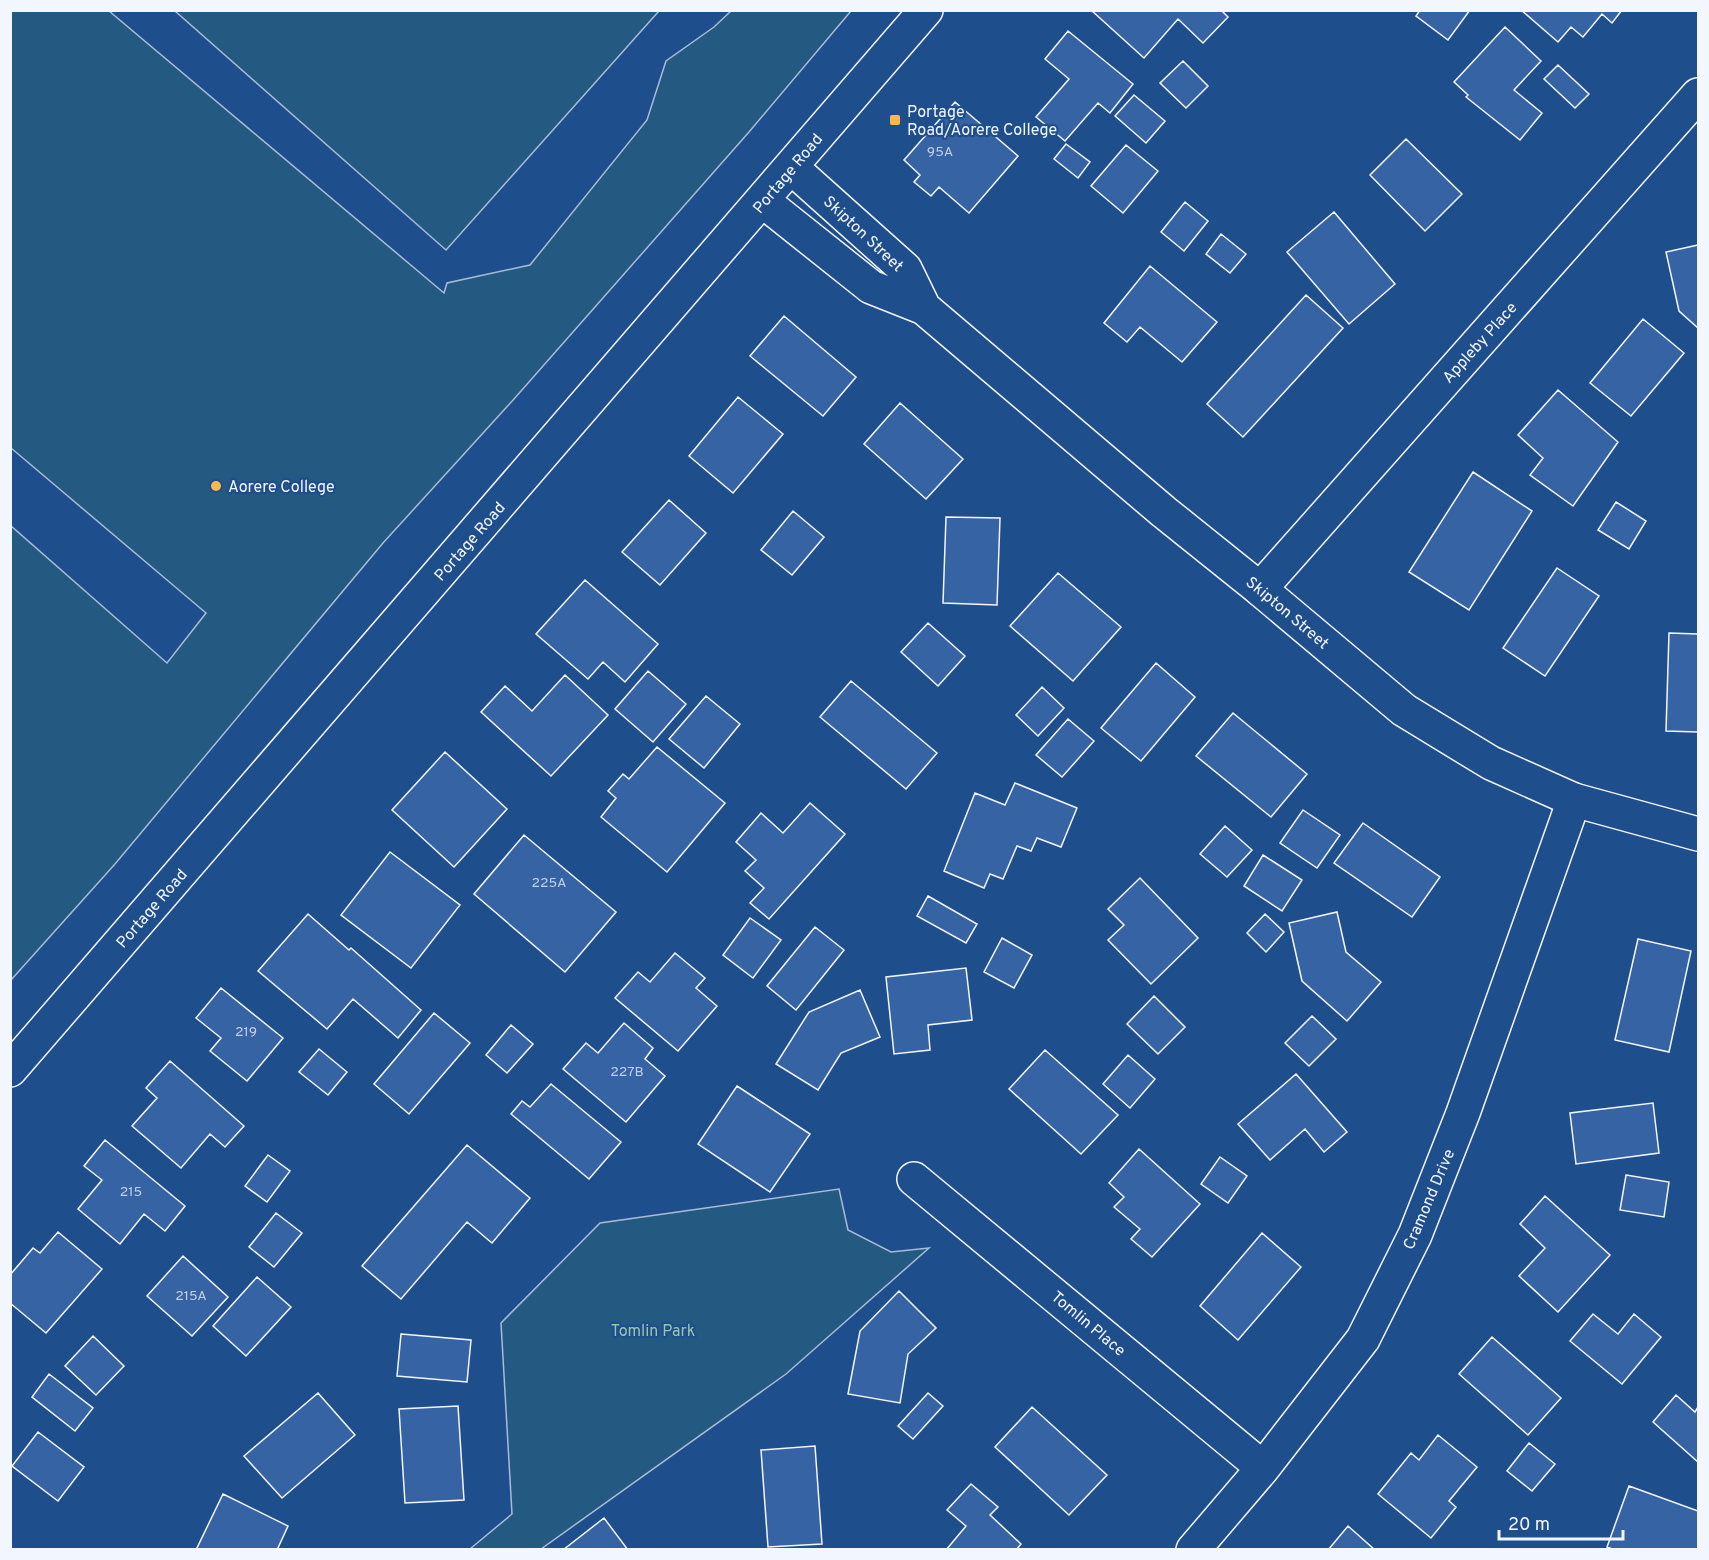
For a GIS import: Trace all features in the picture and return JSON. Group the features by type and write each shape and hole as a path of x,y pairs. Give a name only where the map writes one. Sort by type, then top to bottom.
{"main road":[{"name":"Portage Road","path":"10,1070 926,10"},
{"name":"Appleby Place","path":"1260,589 1698,95"},
{"name":"Skipton Street","path":"791,167 905,269 924,308"},
{"name":"Skipton Street","path":"763,201 871,287 924,308 1164,512 1404,710 1491,763 1574,800 1698,834"},
{"name":"Cramond Drive","path":"1193,1550 1263,1468 1363,1339 1415,1235 1463,1113 1574,800"},
{"name":"Tomlin Place","path":"914,1179 1263,1468"}],"green space":[{"name":"Aorere College","path":"11,10 109,11 444,293 447,283 530,265 647,120 666,61 714,27 731,11 851,11 749,132 514,399 383,543 115,864 11,980 11,526 167,663 206,613 11,448"},
{"path":"175,11 659,11 446,250"},
{"name":"Tomlin Park","path":"839,1189 848,1230 891,1252 929,1248 786,1374 541,1549 470,1549 512,1514 501,1323 600,1223"}],"building":[{"path":"1091,10 1221,10 1228,17 1203,43 1178,19 1144,58"},
{"path":"1420,10 1470,10 1448,40 1416,16"},
{"path":"1521,10 1622,10 1612,23 1602,14 1583,37 1571,27 1558,42"},
{"path":"1505,27 1541,61 1514,90 1542,113 1520,140 1466,97 1468,95 1454,82"},
{"path":"1068,31 1133,84 1110,113 1098,103 1065,141 1036,117 1069,79 1045,59"},
{"path":"1183,61 1208,86 1186,108 1160,83"},
{"path":"1558,65 1589,94 1575,108 1544,79"},
{"path":"1134,95 1165,121 1146,143 1115,116"},
{"path":"955,102 1018,156 969,213 939,187 931,196 914,182 920,175 904,160"},
{"path":"1406,139 1462,194 1425,231 1370,175"},
{"path":"1066,144 1090,162 1078,178 1054,159"},
{"path":"1126,145 1158,171 1123,213 1091,186"},
{"path":"1185,202 1208,221 1184,251 1161,232"},
{"path":"1334,212 1395,284 1349,324 1287,252"},
{"path":"1221,234 1246,254 1230,273 1206,254"},
{"path":"1698,245 1698,328 1679,311 1666,252"},
{"path":"1150,266 1217,322 1182,362 1140,327 1127,342 1104,323"},
{"path":"1306,295 1343,328 1243,437 1207,404"},
{"path":"784,316 856,377 823,416 750,356"},
{"path":"1643,319 1684,353 1631,416 1590,383"},
{"path":"1558,390 1618,442 1573,506 1530,475 1543,458 1518,435"},
{"path":"738,397 783,434 733,493 689,456"},
{"path":"900,403 963,459 926,499 864,444"},
{"path":"1473,472 1532,511 1469,610 1409,572"},
{"path":"669,500 706,533 660,585 622,552"},
{"path":"1616,502 1646,521 1629,549 1598,530"},
{"path":"793,511 824,537 792,575 761,550"},
{"path":"946,517 1000,518 997,605 943,603"},
{"path":"1557,568 1599,596 1545,676 1503,648"},
{"path":"1058,573 1121,627 1073,681 1010,626"},
{"path":"585,580 658,644 625,682 603,662 588,679 536,634"},
{"path":"928,623 965,656 938,686 901,652"},
{"path":"1669,633 1698,634 1698,732 1666,731"},
{"path":"1156,663 1195,697 1141,761 1101,728"},
{"path":"648,671 686,704 653,742 615,709"},
{"path":"565,675 608,715 551,776 481,712 505,686 532,711"},
{"path":"851,681 937,753 906,789 820,717"},
{"path":"1042,687 1064,708 1038,736 1016,715"},
{"path":"706,696 740,724 704,768 669,739"},
{"path":"1233,713 1307,774 1271,817 1196,756"},
{"path":"1068,719 1094,741 1062,777 1036,755"},
{"path":"657,747 725,803 667,872 601,817 616,798 608,791 623,774 629,779"},
{"path":"445,752 507,809 454,867 392,810"},
{"path":"1015,783 1077,808 1061,847 1037,838 1031,851 1017,846 1003,879 990,874 984,888 944,871 975,793 1005,805"},
{"path":"810,803 845,834 769,919 750,903 764,888 745,871 756,860 736,842 761,813 783,833"},
{"path":"1303,810 1340,835 1317,868 1280,843"},
{"path":"1363,823 1440,877 1412,917 1334,863"},
{"path":"1225,826 1252,850 1227,877 1200,854"},
{"path":"524,835 616,912 565,972 474,894"},
{"path":"390,852 460,905 411,968 341,915"},
{"path":"1263,855 1302,880 1282,911 1244,886"},
{"path":"1140,878 1198,938 1151,984 1108,940 1124,925 1108,909"},
{"path":"928,896 977,924 966,943 917,916"},
{"path":"1337,912 1346,952 1381,982 1347,1021 1302,981 1289,923"},
{"path":"308,914 349,950 351,948 421,1010 398,1038 353,999 327,1029 258,971"},
{"path":"1265,914 1284,932 1266,952 1247,933"},
{"path":"750,918 781,940 753,978 723,955"},
{"path":"815,927 844,950 796,1010 767,986"},
{"path":"1002,938 1032,955 1014,988 984,972"},
{"path":"1638,939 1691,951 1669,1052 1615,1040"},
{"path":"675,953 705,978 696,988 717,1006 678,1051 615,998 638,972 650,982"},
{"path":"966,968 972,1020 928,1025 930,1050 894,1054 886,977"},
{"path":"221,988 283,1038 247,1081 210,1051 221,1038 196,1018"},
{"path":"860,990 880,1037 841,1053 818,1090 776,1064 809,1012"},
{"path":"1154,996 1185,1027 1158,1054 1127,1024"},
{"path":"434,1013 470,1043 409,1114 374,1084"},
{"path":"1312,1016 1336,1039 1309,1066 1285,1043"},
{"path":"624,1023 653,1048 645,1059 665,1076 626,1122 563,1069 586,1043 598,1053"},
{"path":"511,1025 533,1044 507,1073 486,1055"},
{"path":"319,1049 347,1072 328,1095 299,1072"},
{"path":"1045,1050 1118,1115 1081,1154 1009,1089"},
{"path":"1128,1055 1155,1079 1130,1108 1103,1084"},
{"path":"170,1061 244,1126 225,1147 210,1134 181,1168 132,1126 157,1098 146,1088"},
{"path":"1296,1074 1347,1132 1324,1152 1305,1129 1270,1160 1238,1124"},
{"path":"551,1084 621,1142 589,1179 511,1114 522,1101 530,1107"},
{"path":"737,1086 810,1134 770,1192 698,1144"},
{"path":"1653,1103 1659,1153 1576,1164 1570,1113"},
{"path":"105,1140 185,1206 165,1231 144,1214 120,1244 78,1209 102,1180 84,1166"},
{"path":"467,1145 530,1198 492,1243 467,1222 401,1299 362,1266"},
{"path":"1139,1149 1200,1204 1152,1257 1131,1239 1140,1229 1114,1207 1124,1197 1109,1183"},
{"path":"268,1155 290,1171 267,1202 245,1186"},
{"path":"1220,1157 1247,1176 1228,1203 1201,1184"},
{"path":"1626,1175 1669,1182 1664,1217 1620,1210"},
{"path":"1545,1196 1610,1255 1558,1312 1519,1276 1545,1248 1520,1224"},
{"path":"276,1213 302,1233 274,1267 249,1247"},
{"path":"58,1232 102,1269 46,1333 10,1303 10,1275 33,1248 40,1253"},
{"path":"1262,1233 1301,1267 1238,1340 1200,1306"},
{"path":"183,1256 228,1297 192,1336 147,1296"},
{"path":"257,1277 291,1307 246,1356 213,1326"},
{"path":"899,1291 936,1328 908,1354 900,1403 848,1394 860,1331"},
{"path":"1593,1314 1618,1334 1634,1314 1661,1337 1622,1384 1570,1341"},
{"path":"401,1334 471,1340 467,1382 397,1376"},
{"path":"93,1336 124,1366 96,1395 65,1366"},
{"path":"1492,1337 1561,1398 1528,1435 1459,1374"},
{"path":"49,1374 93,1408 75,1431 32,1397"},
{"path":"318,1393 355,1435 282,1498 244,1456"},
{"path":"928,1393 943,1406 913,1439 898,1426"},
{"path":"1676,1395 1695,1412 1698,1407 1698,1462 1653,1422"},
{"path":"458,1406 464,1500 405,1503 399,1409"},
{"path":"1032,1407 1107,1475 1069,1515 995,1447"},
{"path":"38,1432 84,1467 58,1501 12,1466"},
{"path":"1438,1435 1477,1467 1449,1501 1456,1507 1431,1538 1378,1494 1411,1453 1419,1460"},
{"path":"1529,1443 1555,1464 1532,1491 1507,1471"},
{"path":"815,1446 822,1544 768,1547 761,1450"},
{"path":"971,1484 998,1507 990,1515 1021,1544 1016,1550 946,1550 966,1526 947,1510"},
{"path":"1629,1486 1698,1511 1698,1550 1615,1550 1607,1547"},
{"path":"223,1494 288,1526 277,1550 196,1550"},
{"path":"604,1518 628,1550 563,1550"},
{"path":"1348,1526 1375,1550 1328,1550"}],"place":[{"name":"Portage Road/Aorere College","path":"895,120"},
{"name":"Aorere College","path":"216,486"}]}
